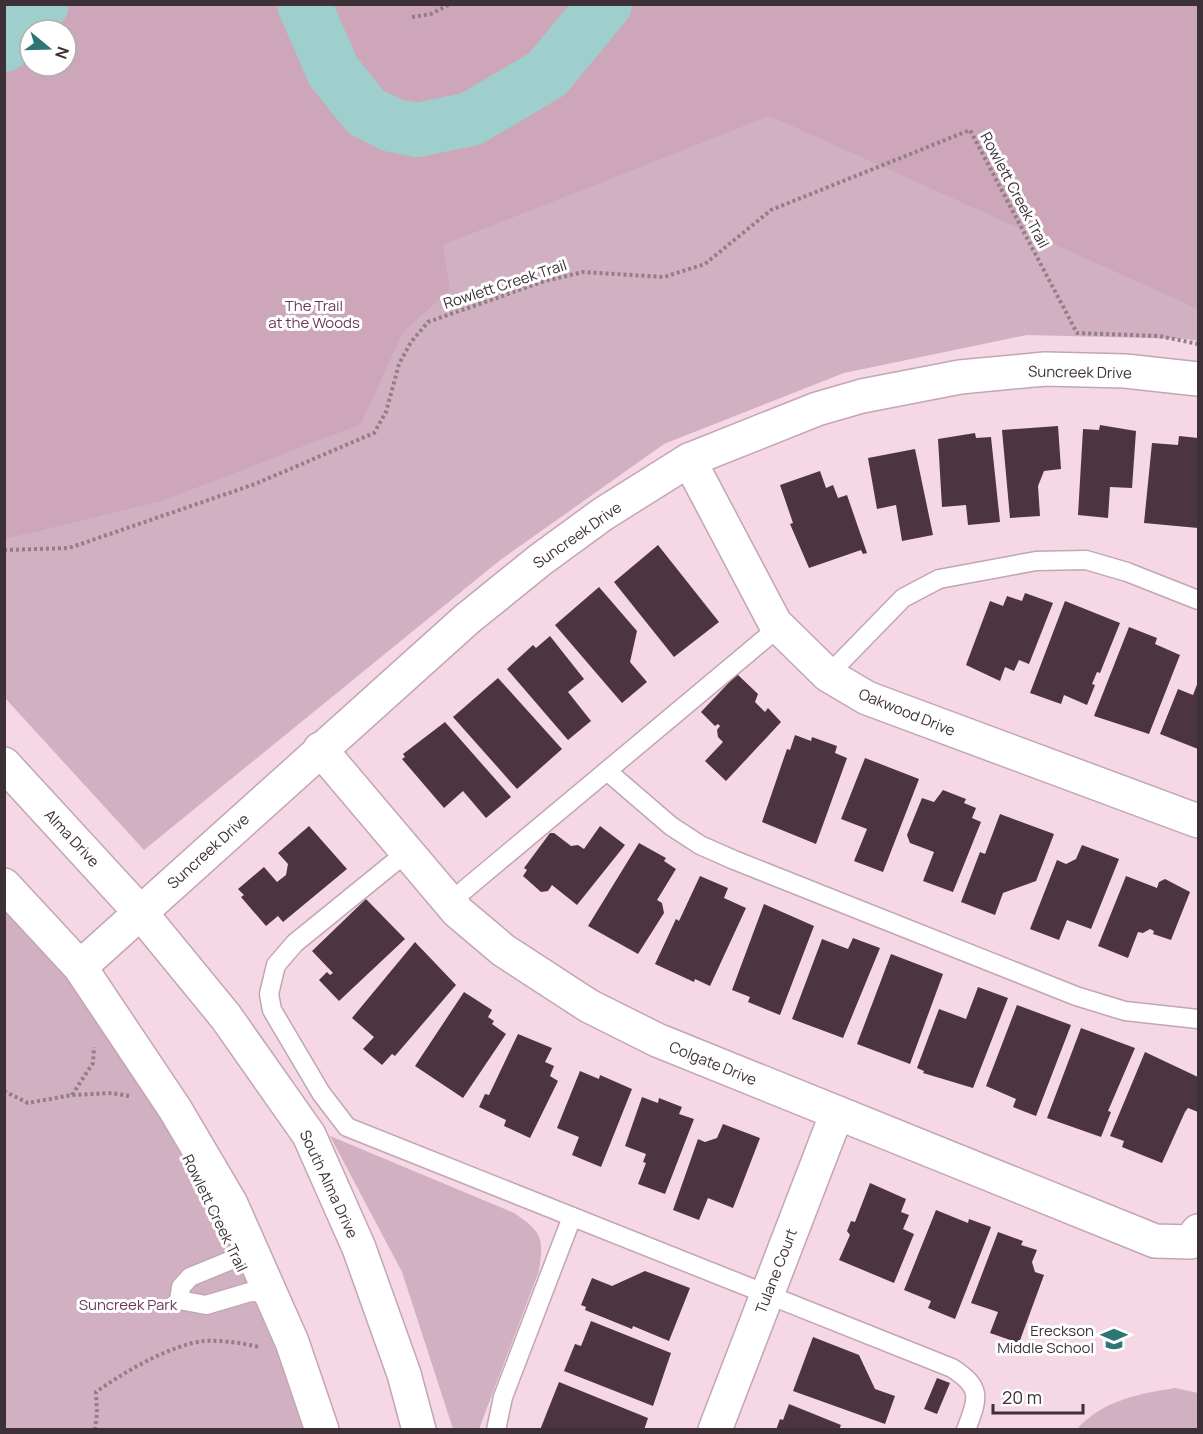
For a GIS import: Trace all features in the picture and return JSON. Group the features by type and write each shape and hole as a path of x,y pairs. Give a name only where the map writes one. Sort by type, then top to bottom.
{"street":[{"name":"Suncreek Drive","path":"80,967 466,619 540,560 603,514 689,460 817,409 862,396 960,377 1045,369 1125,371 1198,379"},
{"name":"Oakwood Drive","path":"689,460 779,627 828,675 867,698 1198,821"},
{"name":"Colgate Drive","path":"320,749 450,902 504,950 589,1006 657,1040 1155,1241 1194,1236"},
{"name":"Alma Drive","path":"4,764 140,912"},
{"path":"4,885 80,967 175,1109 231,1204 251,1252 256,1294 292,1342 322,1430"},
{"name":"South Alma Drive","path":"140,912 226,1017 309,1135 363,1259 405,1374 419,1430"},
{"name":"Tulane Court","path":"716,1430 837,1113"}],"lane":[{"path":"828,675 903,597 939,579 1036,561 1086,560 1127,572 1198,600"},
{"path":"450,902 779,627"},
{"path":"607,771 671,826 734,860 1076,996 1125,1011 1198,1019"},
{"path":"407,852 295,943 276,965 269,994 272,1010 321,1093 346,1127 952,1368 970,1379 976,1394 966,1430"},
{"path":"496,1430 503,1397 572,1217"},
{"path":"251,1252 190,1277 181,1287 179,1300 206,1305 256,1294"}],"path":[{"path":"412,17 431,14 450,4"},
{"name":"Rowlett Creek Trail","path":"4,550 69,548 255,484 374,434 386,412 399,364 411,342 428,322 545,281 583,272 664,277 705,264 771,210 970,130 1077,333 1159,336 1198,344"},
{"path":"72,1095 93,1063 95,1040"},
{"path":"4,1091 28,1103 72,1095 112,1093 134,1096"},
{"name":"Rowlett Creek Trail","path":"95,1430 96,1392 119,1375 152,1358 201,1342 217,1340 263,1348 256,1294"}],"green space":[{"path":"4,5 1198,5 1198,309 770,116 443,245 450,290 403,332 361,424 162,501 5,539"},
{"name":"The Trail at the Woods","path":"5,5 1198,5 1198,341 1027,335 844,373 664,444 499,561 144,850 5,698"},
{"name":"Suncreek Park","path":"4,905 73,978 199,1166 272,1317 305,1429 5,1429"},
{"path":"330,1136 514,1213 530,1225 539,1236 541,1250 539,1271 479,1429 453,1429 402,1272"},
{"path":"1175,1388 1198,1393 1198,1429 1077,1429 1098,1411 1110,1405 1135,1396"}],"building":[{"path":"1100,425 1136,431 1132,488 1110,487 1108,518 1078,515 1083,429 1099,430"},
{"path":"1058,426 1061,469 1044,471 1038,486 1040,516 1010,518 1002,430"},
{"path":"975,433 976,438 991,437 1000,522 968,525 966,505 942,507 938,439"},
{"path":"1179,436 1198,438 1198,528 1144,523 1152,443 1178,445"},
{"path":"915,449 933,535 902,541 896,505 877,509 868,458"},
{"path":"820,471 826,488 833,485 838,498 847,495 867,553 863,554 861,550 809,568 790,524 793,523 780,485"},
{"path":"658,545 719,622 674,657 614,582"},
{"path":"599,587 637,631 630,662 647,682 622,703 555,625"},
{"path":"1025,593 1053,603 1029,664 1019,660 1014,671 1005,667 1000,681 966,665 990,601 1003,606 1007,596 1022,601"},
{"path":"1065,601 1120,623 1100,673 1097,672 1092,684 1095,685 1087,705 1064,695 1061,704 1030,693"},
{"path":"1129,627 1157,638 1155,644 1180,655 1149,734 1094,716"},
{"path":"550,636 584,679 568,692 591,721 568,740 507,669 533,645 536,648"},
{"path":"737,674 758,694 755,702 765,712 768,708 781,722 726,781 705,761 723,742 718,737 717,730 720,726 718,724 715,726 701,712"},
{"path":"498,678 562,749 517,789 453,717"},
{"path":"1198,682 1198,749 1160,734 1178,689 1193,695"},
{"path":"445,722 511,797 486,818 463,791 444,808 402,759 405,757 403,754"},
{"path":"795,735 811,741 812,737 837,746 835,753 847,758 816,844 762,822 787,749 790,750"},
{"path":"865,758 919,779 883,872 854,861 867,829 841,819"},
{"path":"943,790 966,799 964,803 976,808 972,818 981,822 953,892 923,881 934,852 910,843 907,835 922,798 934,802"},
{"path":"1000,814 1054,834 1036,881 1003,893 995,915 961,902 980,852 985,854"},
{"path":"309,826 347,869 283,922 278,916 266,926 241,897 244,895 238,889 264,867 277,882 286,875 288,864 278,853"},
{"path":"600,826 625,845 577,905 552,885 548,891 541,892 523,876 527,870 524,868 550,833 554,833 571,846 578,845 584,849"},
{"path":"639,843 666,858 664,861 676,869 657,900 662,903 664,913 638,954 588,926"},
{"path":"1082,845 1119,859 1091,929 1067,920 1059,940 1030,929 1057,860 1066,864 1076,859"},
{"path":"700,876 728,888 724,898 746,908 710,986 695,979 694,982 655,964"},
{"path":"1126,876 1157,888 1159,882 1165,879 1190,892 1171,940 1153,934 1154,931 1150,929 1143,933 1138,932 1128,958 1098,946"},
{"path":"366,899 405,939 339,1001 319,980 327,972 330,975 333,973 312,951"},
{"path":"764,904 814,926 780,1015 748,1002 750,997 732,990"},
{"path":"853,938 880,948 843,1038 792,1019 822,939 848,949"},
{"path":"415,942 456,985 395,1056 392,1054 382,1065 363,1049 374,1037 352,1018"},
{"path":"891,954 943,974 910,1064 857,1044"},
{"path":"978,987 1008,998 973,1088 923,1073 924,1071 917,1068 939,1009 966,1019"},
{"path":"464,992 492,1010 488,1017 494,1021 492,1024 506,1034 463,1098 415,1066"},
{"path":"1017,1005 1071,1025 1036,1116 1013,1107 1016,1099 986,1086"},
{"path":"1081,1028 1135,1048 1108,1111 1111,1112 1101,1137 1047,1118"},
{"path":"518,1034 552,1048 545,1062 554,1066 550,1076 558,1081 530,1138 504,1126 506,1120 479,1107 485,1094 489,1095"},
{"path":"1145,1052 1198,1077 1198,1112 1188,1108 1185,1112 1162,1163 1122,1147 1124,1141 1110,1136"},
{"path":"580,1071 599,1079 600,1075 632,1089 601,1167 572,1155 579,1137 557,1128"},
{"path":"642,1097 658,1103 659,1098 682,1107 679,1114 694,1119 665,1194 638,1184 646,1163 643,1162 646,1154 625,1146"},
{"path":"723,1124 760,1138 733,1208 708,1198 699,1220 673,1210 698,1139 705,1142 717,1138"},
{"path":"870,1183 906,1199 901,1212 909,1215 903,1229 914,1234 894,1283 839,1260 850,1235 847,1231 851,1221 855,1222"},
{"path":"936,1210 968,1223 969,1219 991,1227 955,1319 928,1308 931,1301 904,1290"},
{"path":"998,1232 1023,1241 1021,1245 1037,1250 1032,1262 1035,1272 1044,1275 1019,1343 990,1333 998,1312 971,1303"},
{"path":"645,1271 690,1288 669,1341 585,1310 586,1307 581,1305 592,1278 612,1286"},
{"path":"591,1321 671,1353 653,1406 564,1371 575,1344 581,1346"},
{"path":"813,1337 859,1355 875,1389 895,1396 885,1424 793,1391"},
{"path":"937,1378 950,1383 937,1414 924,1409"},
{"path":"559,1382 648,1418 644,1430 540,1430"},
{"path":"789,1404 841,1425 839,1430 776,1430"}],"waterway":[{"path":"4,45 42,4"},
{"path":"304,4 333,71 366,112 392,125 417,130 471,119 547,74 605,4"}],"place":[{"name":"Ereckson Middle School","path":"1114,1339"}]}
